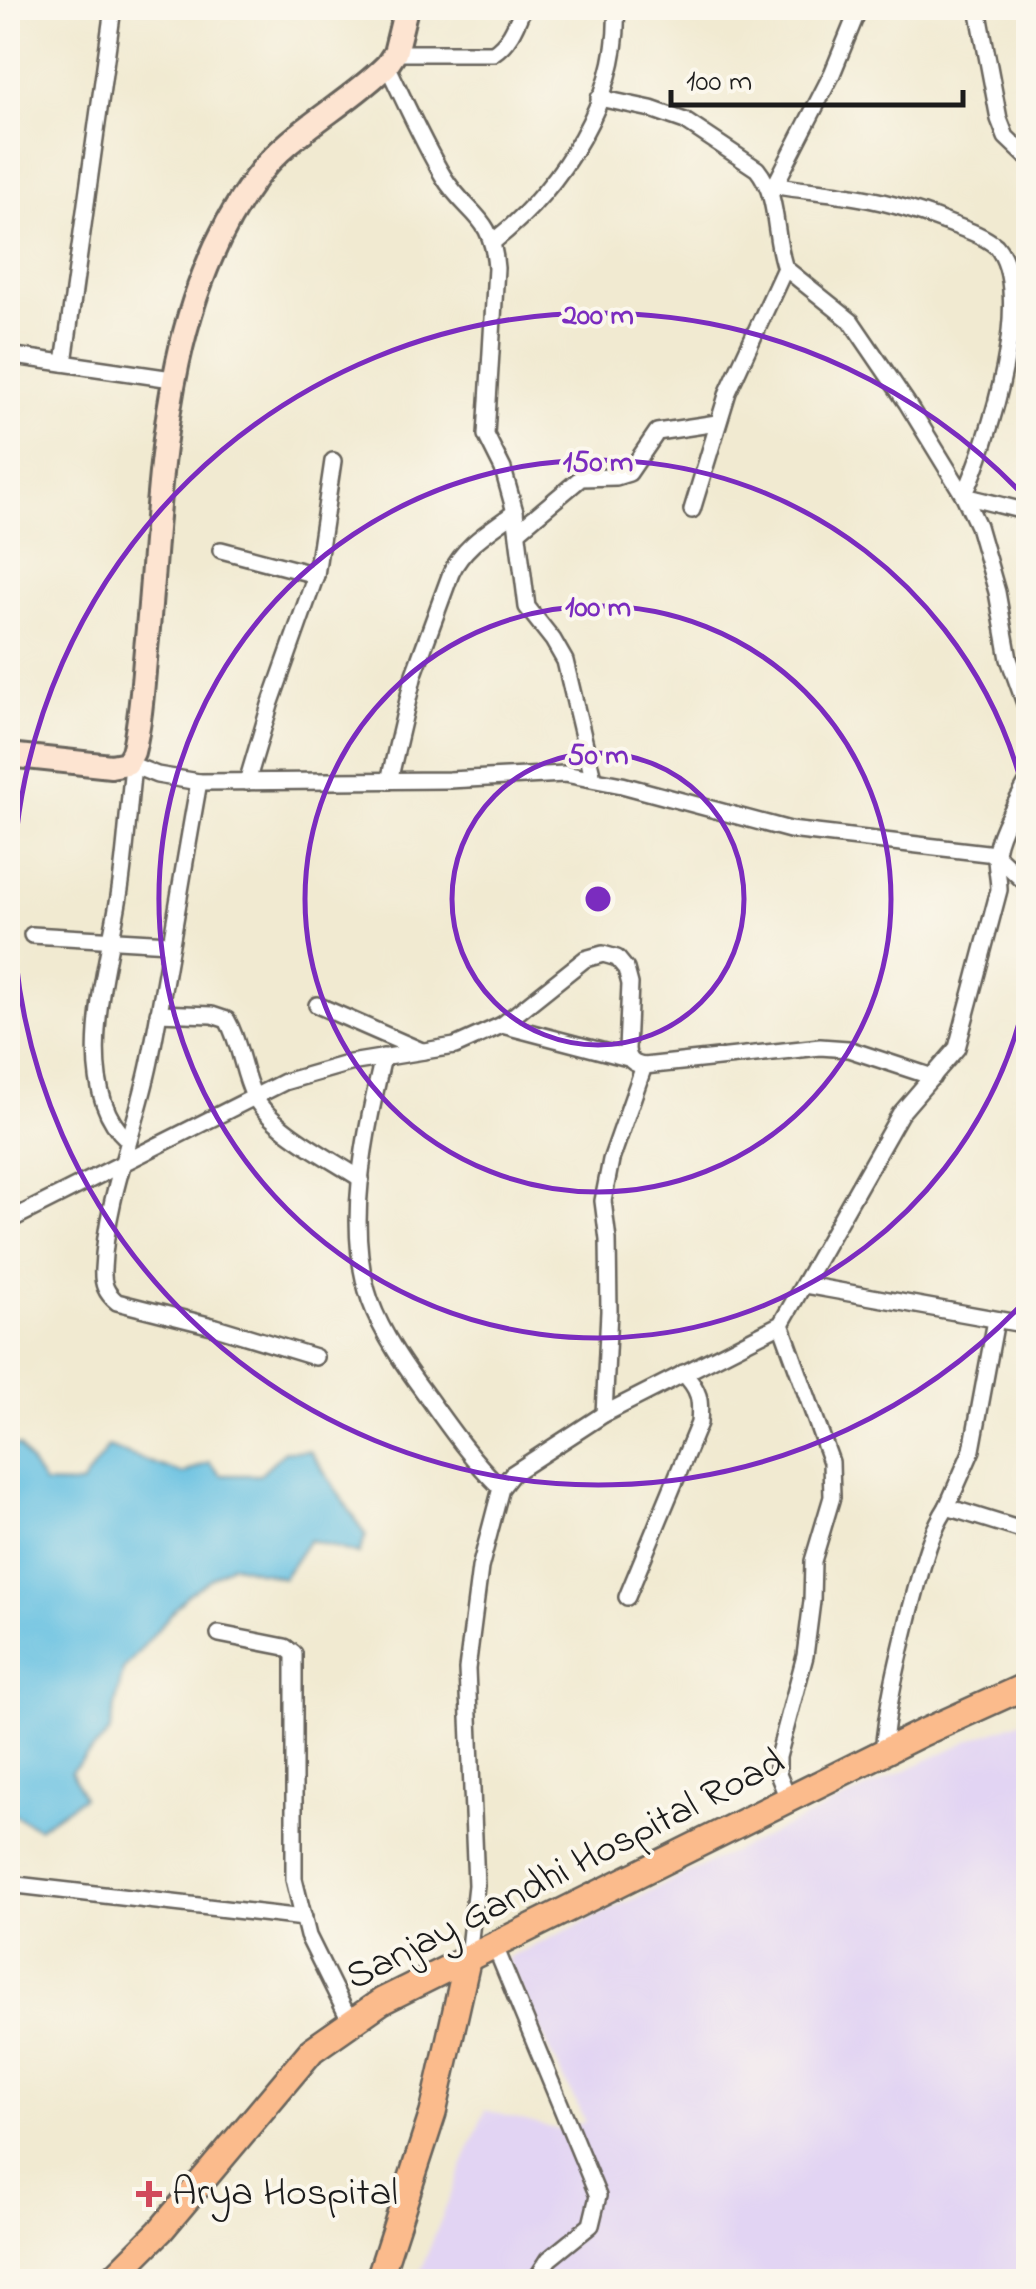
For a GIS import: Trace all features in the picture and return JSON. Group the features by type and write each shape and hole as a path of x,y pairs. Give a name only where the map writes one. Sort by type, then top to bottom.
{"main road":[{"path":"8,755 111,766 130,764 138,734 172,378 196,292 254,179 274,156 391,59 406,8"},
{"name":"Sanjay Gandhi Hospital Road","path":"109,2282 160,2232 312,2050 382,2001 1028,1684"},
{"path":"378,2282 433,2113 468,1957"}],"street":[{"path":"64,363 112,8"},
{"path":"524,8 511,34 493,53 391,59 444,177 494,241 496,268 486,435 503,469 515,512 526,607 565,661 593,778"},
{"path":"494,241 537,204 555,181 599,98 615,56 616,8"},
{"path":"774,190 860,8"},
{"path":"978,8 999,118 1006,137 1028,158"},
{"path":"599,98 685,121 757,170 774,190 785,268 716,423 692,510"},
{"path":"774,190 844,194 912,209 980,236 1006,255 1013,269 1023,317 998,418 964,496"},
{"path":"785,268 851,321 964,496 978,526 997,592 1009,659 1028,712"},
{"path":"8,355 172,378"},
{"path":"518,530 581,478 616,477 629,472 658,432 716,423"},
{"path":"248,782 270,705 316,575 333,460"},
{"path":"964,496 1028,512"},
{"path":"388,781 414,674 451,573 469,546 515,512"},
{"path":"222,550 316,575"},
{"path":"128,1140 109,1118 97,1054 98,1015 112,941 130,764 157,775 198,782 388,781 538,773 593,778 790,830 995,854 1028,885"},
{"path":"468,1957 476,1866 468,1670 480,1568 501,1488 512,1474 604,1414 781,1324 900,1114 948,1062 963,1034 999,890 995,854 1028,781"},
{"path":"198,782 149,1064 121,1166 103,1273 106,1293 117,1302 315,1357"},
{"path":"32,935 169,943"},
{"path":"8,1220 255,1096 322,1069 455,1046 502,1025 585,959 602,954 617,958 626,969 630,984 628,1058"},
{"path":"317,1004 422,1051"},
{"path":"158,1013 222,1016 228,1020 255,1096 280,1126 361,1180"},
{"path":"502,1025 628,1058 644,1066 820,1047 848,1049 933,1077"},
{"path":"384,1057 364,1138 362,1267 380,1325 407,1369 475,1462 501,1488"},
{"path":"604,1414 609,1312 603,1201 611,1160 644,1066"},
{"path":"805,1285 1028,1325"},
{"path":"882,1753 888,1702 932,1530 972,1450 996,1320"},
{"path":"781,1324 809,1409 832,1462 834,1478 813,1561 805,1656 778,1757 778,1774 788,1799"},
{"path":"627,1597 699,1423 698,1388 684,1373"},
{"path":"947,1506 1028,1532"},
{"path":"219,1634 285,1647 294,1654 294,1878 308,1936 351,2023"},
{"path":"8,1884 304,1918"},
{"path":"494,1944 598,2196 591,2225 549,2259 534,2282"}],"shaded area":[{"path":"1028,1719 1028,2281 416,2282 485,2110 559,2130 585,2122 506,1959 972,1739"}],"water":[{"path":"8,1446 19,1446 44,1484 81,1485 108,1447 183,1474 209,1462 221,1475 259,1475 285,1451 310,1451 366,1535 359,1554 309,1540 283,1578 232,1564 187,1595 123,1670 109,1734 71,1771 83,1797 38,1828 8,1811"}],"place":[{"name":"Arya Hospital","path":"149,2194"}]}
